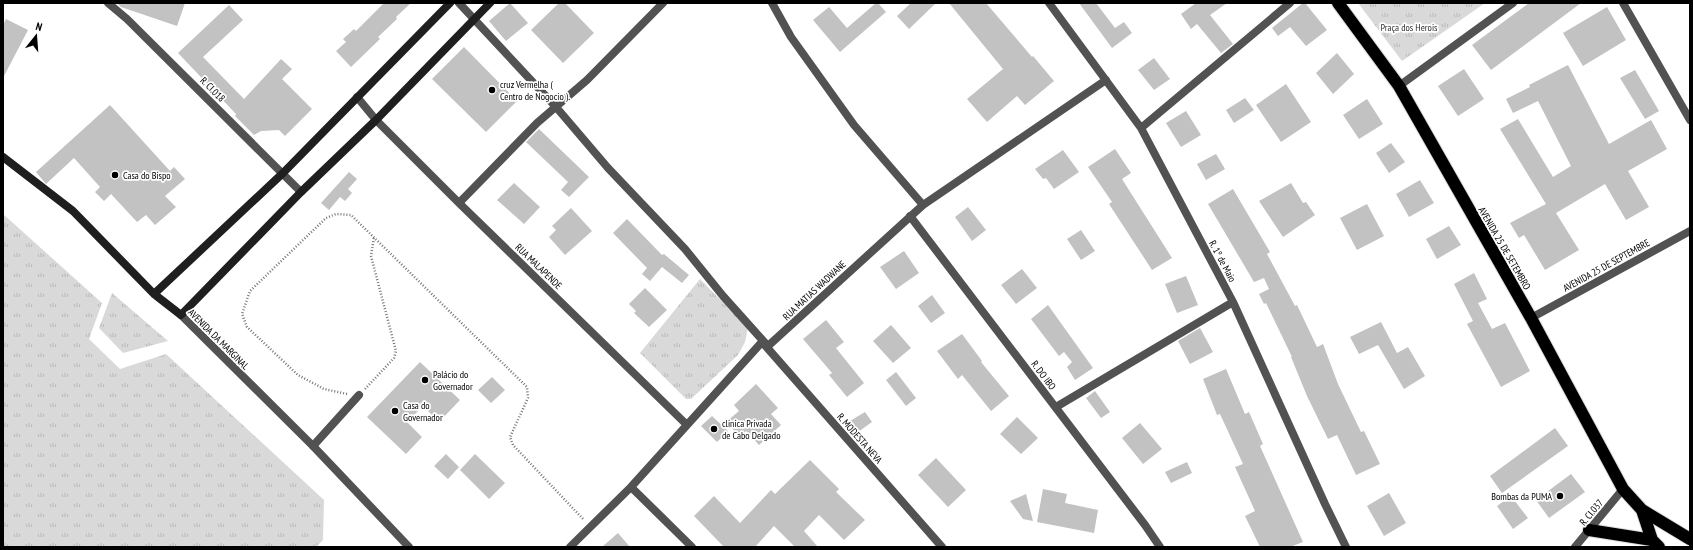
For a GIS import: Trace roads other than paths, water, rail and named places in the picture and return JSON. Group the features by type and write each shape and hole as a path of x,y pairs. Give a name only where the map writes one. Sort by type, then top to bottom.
{"highway":[{"name":"AVENIDA 25 DE SETEMBRO","path":"1338,3 1399,86 1531,318 1623,489 1642,510 1690,539"},
{"name":"AVENIDA 25 DE SETEMBRO","path":"1642,510 1656,543"},
{"path":"1589,530 1656,543"}],"street":[{"name":"R. CI.018","path":"108,3 127,19 301,192"},
{"path":"154,294 283,173 450,3"},
{"name":"R. MODESTA NEVA","path":"459,3 473,20 556,107 608,168 685,249 723,296 942,547"},
{"path":"181,315 301,192 376,120 490,3"},
{"path":"459,203 537,123 587,80 663,3"},
{"path":"772,3 791,37 854,125 923,205"},
{"name":"R. 1º de Maio","path":"1049,3 1141,128 1233,302 1346,547"},
{"path":"1141,128 1290,3"},
{"path":"1399,86 1513,3"},
{"path":"1623,3 1690,120"},
{"name":"RUA MATIAS WADWANE","path":"570,547 632,487 687,425 765,344 910,216 923,205 1106,80"},
{"name":"RUA MALAPENDE","path":"357,97 376,120 459,203 687,425"},
{"name":"AVENIDA DA MARGINAL","path":"3,157 73,211 154,294 181,315 313,446 409,547"},
{"name":"R. DO IBO","path":"910,216 1056,407 1160,547"},
{"name":"AVENIDA 25 DE SEPTEMBRE","path":"1531,318 1690,231"},
{"path":"1056,407 1233,302"},
{"path":"313,446 359,395"},
{"path":"632,487 692,547"},
{"name":"R. CI.037","path":"1575,547 1623,489"}],"place":[{"name":"cruz Vermelha ( Centro de Nogocio ).","path":"492,90"},
{"name":"Casa do Bispo","path":"115,175"},
{"name":"Palácio do Governador","path":"425,380"},
{"name":"Casa do Governador","path":"395,411"},
{"name":"clinica Privada de Cabo Delgado","path":"714,429"},
{"name":"Bombas da PUMA","path":"1560,496"}],"park label":[{"name":"Praça dos Herois","path":"1409,27"}]}
